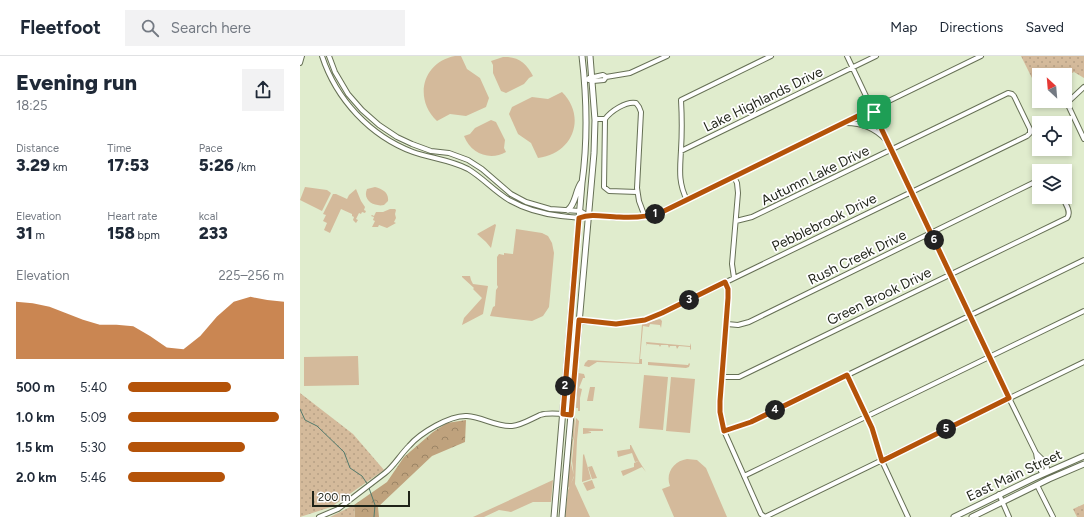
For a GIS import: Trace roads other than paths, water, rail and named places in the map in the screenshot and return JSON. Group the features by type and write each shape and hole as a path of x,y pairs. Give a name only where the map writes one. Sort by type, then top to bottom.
{"main road":[{"path":"554,517 586,147 587,121 585,79 582,56"},
{"path":"562,517 587,215 594,153 595,119 590,56"},
{"path":"568,210 573,205 577,190 582,183"},
{"path":"571,320 579,320"},
{"name":"East Main Street","path":"954,517 998,494 1084,456"},
{"name":"East Main Street","path":"972,517 1038,484 1084,464"},
{"path":"1046,472 1049,479"}],"street":[{"path":"300,63 302,56"},
{"path":"322,56 332,80 350,106 366,123 389,140 412,152 462,166 477,174 508,199 522,207 539,213 579,218 587,215"},
{"path":"328,56 339,79 354,101 370,118 389,132 408,143 431,151 449,154 468,160 482,169 511,194 526,202 550,208 580,211 587,215 621,218 645,217 662,212 981,56"},
{"path":"585,79 630,73 667,56"},
{"path":"687,200 682,189 680,178 681,100 771,56"},
{"path":"847,56 1036,454 1036,459 1041,471 1046,472"},
{"name":"Lake Highlands Drive","path":"681,151 876,56"},
{"path":"1084,87 1069,103 1068,107 1084,139"},
{"name":"Autumn Lake Drive","path":"736,221 752,217 1007,94 1011,94"},
{"name":"Pebblebrook Drive","path":"579,320 616,324 645,320 662,313 1028,135 1030,129 1014,96 1011,94"},
{"path":"595,119 605,119 614,111 632,102 637,104 641,110 638,192 645,217"},
{"path":"605,119 604,187 609,191 638,192"},
{"path":"841,124 855,124 868,127 888,142"},
{"path":"734,177 738,188 732,264 734,278"},
{"name":"Rush Creek Drive","path":"727,324 738,325 749,322 1032,183"},
{"name":"Green Brook Drive","path":"722,377 739,377 1067,218 1069,211 1066,204"},
{"path":"724,431 751,422 1084,260"},
{"path":"725,282 728,292 727,324 720,412 724,431 761,514 766,517 1084,362"},
{"path":"744,476 1084,311"},
{"path":"847,375 868,417 875,434 879,454 908,517"},
{"path":"319,517 336,510 385,473 392,467 414,440 441,422 454,417 468,416 500,426 513,426 546,414 571,415"},
{"path":"1038,484 1053,517"},
{"path":"998,494 1009,517"}],"waterway":[{"path":"300,409 305,420 317,426 344,452 350,468 362,476 368,485"},
{"path":"369,488 375,505 374,517"}]}
